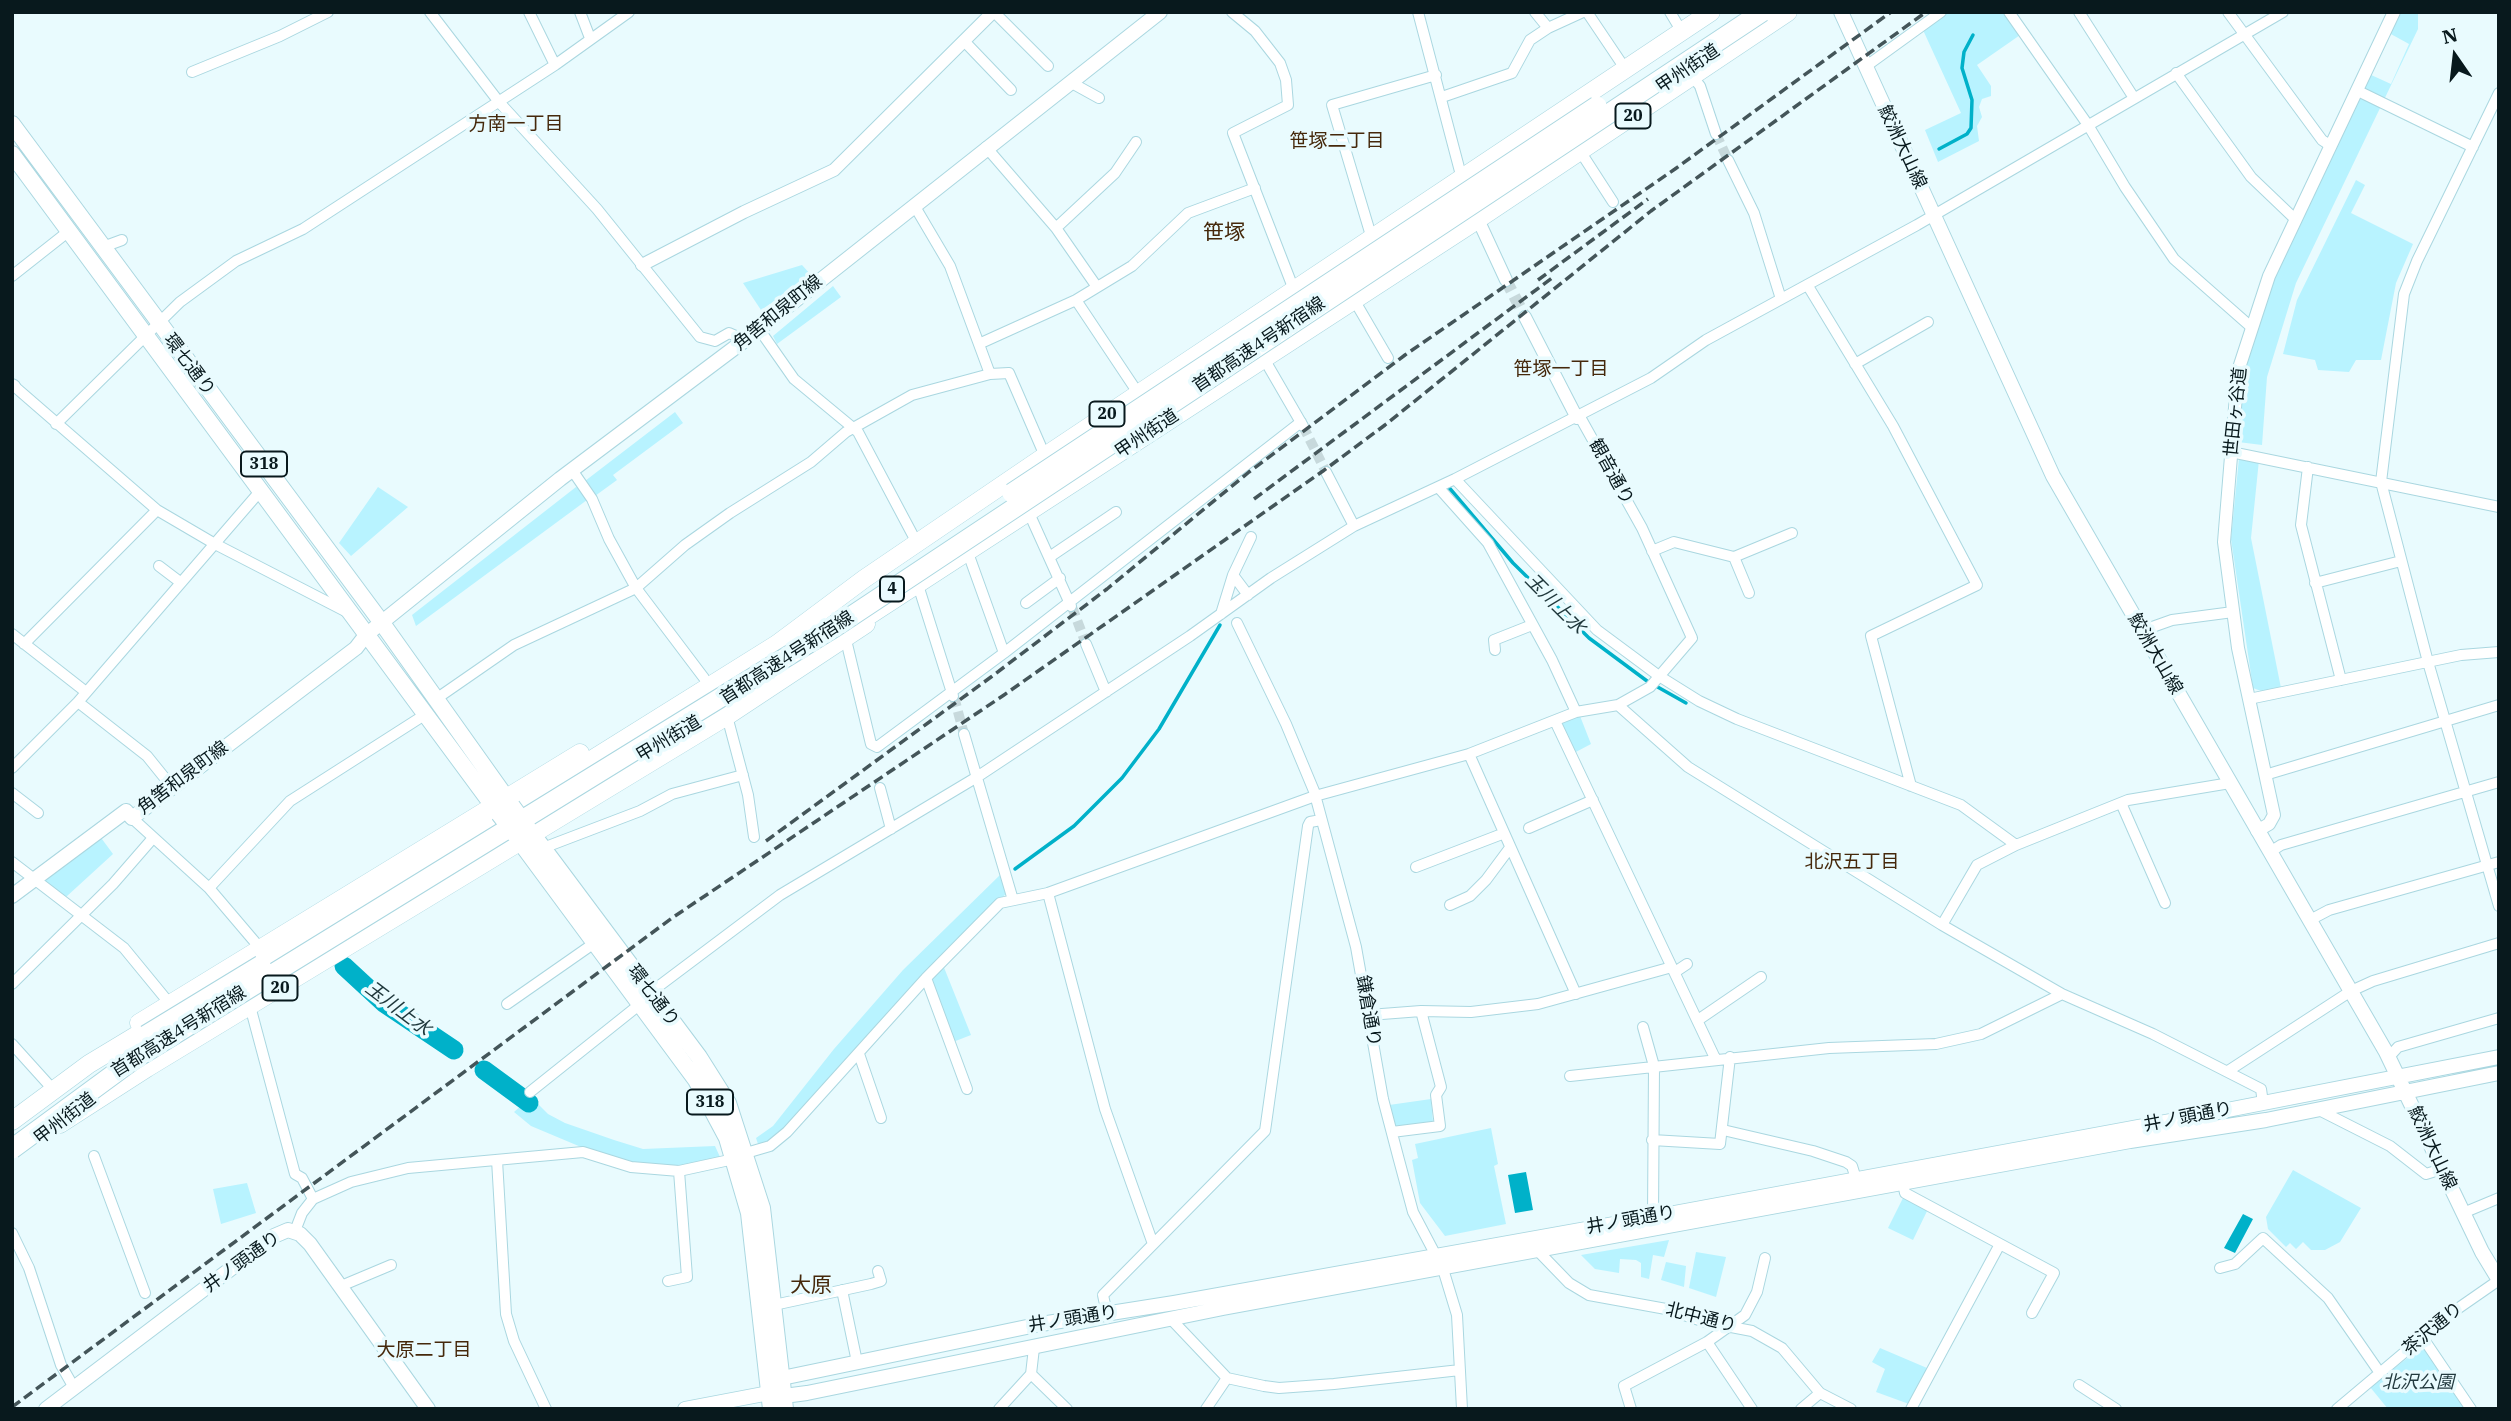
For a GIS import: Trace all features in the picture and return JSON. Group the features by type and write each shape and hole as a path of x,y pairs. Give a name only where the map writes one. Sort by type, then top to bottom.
{"highway":[{"name":"20","path":"1463,181 1711,12"},
{"name":"甲州街道","path":"12,1121 89,1064 677,707 776,643 864,579 1138,393 1463,181 1548,129 1723,12"},
{"name":"首都高速4号新宿線","path":"12,1132 125,1048 579,773 828,617 1738,12"},
{"name":"首都高速4号新宿線","path":"12,1149 86,1091 133,1060 835,627 1762,12"},
{"name":"甲州街道","path":"12,1161 109,1086 165,1049 968,553 1396,271 1774,12"},
{"name":"20","path":"1573,152 1788,12"},
{"path":"30,1106 49,1085 100,1047 260,948 503,806 864,579"},
{"name":"20","path":"42,1136 250,1006 727,716 846,639 896,599"}],"main road":[{"name":"角筈和泉町線","path":"12,896 126,811 132,818 361,642 572,470 745,340 1160,12"},
{"name":"鮫洲大山線","path":"1841,12 2043,457 2399,1076 2463,1213 2499,1280"},
{"name":"環七通り","path":"12,124 103,247 153,330 350,613"},
{"name":"環七通り","path":"12,154 69,231 153,330 382,623 436,699 503,806"},
{"name":"318","path":"350,613 361,642"},
{"name":"環七通り","path":"361,642 377,649 426,714 503,806 651,992 728,1103 740,1156 777,1402"},
{"name":"環七通り","path":"528,838 593,944 702,1089 740,1156 762,1208 782,1378 777,1402"},
{"name":"井ノ頭通り","path":"782,1378 1025,1327 1653,1217 2499,1057"},
{"name":"井ノ頭通り","path":"685,1409 777,1402 1171,1318 2319,1110 2499,1073"},
{"name":"井ノ頭通り","path":"46,1409 73,1386 285,1230 295,1231 310,1244 428,1409"},
{"path":"884,1356 880,1364 885,1368 926,1369"}],"street":[{"path":"192,72 280,36 328,12"},
{"path":"430,12 499,102 597,209 700,338 715,341 729,333 745,340"},
{"path":"529,12 555,65"},
{"path":"580,12 590,38"},
{"path":"56,424 180,302 236,261 303,229 555,65 629,12"},
{"path":"642,265 744,212 834,170 994,12 1048,66"},
{"path":"1232,12 1255,31 1280,63 1286,80 1288,105 1233,133 1294,290"},
{"path":"1418,12 1463,181 1506,280"},
{"path":"1535,12 1548,28"},
{"path":"1442,97 1512,73 1530,40 1548,28 1585,12 1626,70"},
{"path":"1670,12 1682,32"},
{"path":"1865,67 1941,12"},
{"path":"2009,12 2088,125 2125,187 2174,259 2250,326"},
{"path":"2079,12 2134,98"},
{"path":"2228,12 2322,139 2331,146"},
{"path":"651,992 780,895 977,777 1354,526 1439,487 1651,379 1706,340 1933,215 2283,12"},
{"name":"世田ヶ谷道","path":"2257,831 2269,824 2274,817 2233,612 2224,542 2238,371 2250,326 2269,276 2394,12"},
{"path":"964,41 1010,90"},
{"path":"2176,73 2252,177 2296,220"},
{"path":"1373,239 1332,105 1436,75"},
{"path":"1692,76 1700,86 1716,134"},
{"path":"1070,82 1099,99"},
{"path":"2358,91 2473,147"},
{"path":"2499,93 2496,107 2473,147 2404,294 2381,482 2428,662 2499,906"},
{"path":"1056,228 1115,173 1136,142"},
{"path":"986,147 1056,228 1097,287"},
{"path":"1573,152 1613,202"},
{"path":"1730,163 1754,213 1781,299"},
{"path":"981,343 1076,300 1132,266 1188,213 1255,188"},
{"path":"914,205 950,266 981,343 990,374"},
{"path":"12,276 69,231"},
{"path":"103,247 122,240"},
{"path":"1808,286 1892,426 1977,585 1871,636 1911,786"},
{"path":"1353,298 1388,358"},
{"path":"1076,300 1138,393"},
{"path":"1525,317 1578,418"},
{"path":"1855,364 1928,321"},
{"path":"758,329 794,379 853,427 917,543"},
{"path":"846,639 871,744 877,747 953,694 1071,605 1302,424 1263,357"},
{"path":"436,699 514,645 636,588 685,545 811,462 853,427 912,395 990,374 1009,373 1045,456"},
{"path":"13,386 157,510 215,544 350,613"},
{"name":"観音通り","path":"1578,418 1642,528 1692,638 1655,681"},
{"path":"2231,452 2499,507"},
{"path":"2308,467 2301,525 2341,680"},
{"path":"572,470 592,499 609,540 636,588 704,678"},
{"path":"1326,472 1354,526"},
{"path":"1454,479 1597,630 1655,681 1737,719 1961,805 2016,845"},
{"path":"1439,487 1488,543 1576,712"},
{"path":"15,760 78,702 262,489"},
{"path":"24,644 157,510"},
{"path":"1051,556 1116,512"},
{"path":"1029,513 1051,556 1071,605"},
{"path":"1652,551 1674,542 1734,557 1792,533"},
{"path":"1221,614 1233,575 1251,537"},
{"path":"968,553 1004,653"},
{"path":"1734,557 1749,593"},
{"path":"2315,583 2401,561"},
{"path":"159,566 180,582"},
{"path":"1233,575 1248,595"},
{"path":"1026,603 1060,578"},
{"path":"918,585 953,694"},
{"path":"2141,631 2172,620 2233,612"},
{"name":"鎌倉通り","path":"1237,623 1286,724 1315,796 1356,947 1392,1132 1413,1212 1443,1269 1457,1315 1462,1409"},
{"path":"1495,650 1494,640 1532,625"},
{"path":"12,634 86,692"},
{"path":"1086,644 1106,692"},
{"path":"2249,699 2485,651 2499,652"},
{"path":"295,1231 302,1213 313,1199 330,1190 408,1168 583,1152 631,1167 679,1171 740,1156 776,1142 926,978 1011,894 1048,893 1315,796 1469,754 1576,712 1618,705 1655,681"},
{"path":"78,702 147,755 172,787"},
{"path":"1618,705 1688,767 1942,925 2062,994 2136,1026 2260,1089 2263,1103"},
{"path":"2265,775 2499,705"},
{"path":"209,888 289,801 426,714"},
{"path":"727,716 743,775 754,837"},
{"path":"1555,721 1715,1058"},
{"path":"964,734 1011,894"},
{"path":"1469,754 1502,834 1577,994"},
{"path":"528,838 640,811 672,794 743,775"},
{"path":"2270,852 2281,845 2499,782"},
{"path":"1942,925 1977,866 2016,845 2121,803 2230,783"},
{"path":"880,788 891,829"},
{"path":"12,793 37,813"},
{"path":"1529,828 1592,800"},
{"path":"2121,803 2165,903"},
{"path":"132,818 209,888 260,948"},
{"path":"1107,1314 1103,1295 1265,1131 1269,1122 1308,827 1311,822 1321,820"},
{"path":"1416,867 1502,834"},
{"path":"12,984 84,914 153,838"},
{"path":"1450,905 1470,896 1509,849"},
{"path":"12,862 84,914 124,948 170,1004"},
{"path":"2310,920 2329,910 2499,862"},
{"path":"1048,893 1105,1109 1153,1244"},
{"path":"2228,1072 2351,991 2373,981 2499,943"},
{"path":"507,1004 593,944"},
{"path":"1369,1016 1421,1011 1504,1009 1577,994 1674,970 1687,964"},
{"path":"1698,1020 1761,977"},
{"path":"926,978 967,1089"},
{"path":"1570,1076 1715,1058 1829,1048 1936,1044 1981,1034 2062,994"},
{"path":"530,1092 639,1004"},
{"path":"250,1006 295,1174 302,1178 313,1199"},
{"path":"1392,1132 1440,1126 1436,1095 1441,1087 1421,1011"},
{"path":"2389,1058 2395,1048 2499,1018"},
{"path":"1643,1027 1654,1066 1653,1217"},
{"path":"12,1044 25,1055 49,1085"},
{"path":"859,1054 881,1118"},
{"path":"12,1059 25,1055"},
{"path":"1652,1140 1720,1144 1730,1057"},
{"path":"2319,1110 2390,1146 2427,1174 2442,1169"},
{"path":"1723,1130 1813,1151 1846,1162 1852,1166 1856,1179"},
{"path":"94,1156 145,1293"},
{"path":"497,1160 506,1314 514,1341 546,1409"},
{"path":"668,1281 687,1278 679,1171"},
{"path":"1903,1184 1905,1193 2054,1273 2032,1313"},
{"path":"2463,1213 2499,1198"},
{"path":"12,1233 29,1268 58,1358 73,1386"},
{"path":"2220,1268 2235,1264 2263,1238 2329,1298 2380,1373"},
{"path":"1911,1409 2000,1244"},
{"name":"北中通り","path":"1539,1252 1569,1283 1589,1295 1752,1331 1782,1348 1820,1393 1851,1409"},
{"path":"1631,1409 1624,1386 1707,1342 1745,1315 1757,1292 1765,1258"},
{"path":"341,1286 391,1265"},
{"path":"774,1305 881,1281 877,1271"},
{"name":"茶沢通り","path":"2342,1407 2480,1291 2499,1280"},
{"path":"842,1290 857,1362"},
{"path":"1171,1318 1227,1378 1279,1388 1460,1370"},
{"path":"2423,1338 2471,1409"},
{"path":"1707,1342 1752,1409"},
{"path":"999,1409 1031,1374 1034,1348"},
{"path":"1031,1374 1067,1409"},
{"path":"1206,1409 1227,1378"},
{"path":"2079,1385 2116,1409"},
{"path":"1801,1409 1820,1393"}],"green space":[{"path":"1949,12 2007,12 2023,33 1977,65 1991,86 1991,96 1982,99 1979,107 1982,117 1977,126 1979,141 1938,162 1925,130 1961,113 1923,30"},
{"path":"2398,12 2418,12 2418,29 2296,283 2267,377 2262,445 2238,442 2244,373 2268,287 2369,74 2391,84 2409,44 2389,33"},
{"path":"2356,180 2365,185 2351,213 2413,244 2396,283 2381,360 2356,360 2349,372 2318,370 2315,360 2283,354 2297,300"},
{"path":"802,265 812,276 761,310 743,283"},
{"path":"833,286 841,297 777,344 773,336"},
{"path":"675,412 683,423 613,475 617,480 595,496 585,481"},
{"path":"2239,458 2259,460 2251,538 2281,688 2261,691 2253,688 2231,539"},
{"path":"378,487 408,507 351,556 339,543"},
{"path":"576,487 581,489 587,500 416,626 412,615"},
{"path":"1580,716 1591,744 1574,753 1561,723"},
{"path":"99,835 113,854 66,897 42,880"},
{"path":"1001,874 1007,893 969,927 839,1071 775,1137 759,1147 756,1138 773,1126 834,1049 903,970"},
{"path":"943,965 971,1035 953,1042 928,980"},
{"path":"531,1097 548,1114 565,1123 614,1140 643,1149 715,1146 720,1157 691,1165 639,1165 581,1147 531,1126 514,1112"},
{"path":"1431,1099 1433,1122 1395,1126 1389,1105"},
{"path":"1491,1128 1498,1164 1494,1166 1506,1224 1445,1236 1420,1203 1412,1160 1418,1158 1415,1144"},
{"path":"2293,1170 2361,1208 2340,1242 2325,1250 2311,1250 2303,1242 2296,1249 2290,1243 2286,1247 2268,1229 2266,1217"},
{"path":"247,1183 256,1213 221,1224 213,1189"},
{"path":"1904,1196 1929,1207 1913,1240 1888,1228"},
{"path":"1669,1240 1664,1257 1653,1255 1649,1279 1641,1277 1641,1263 1636,1260 1620,1259 1619,1273 1595,1269 1581,1255"},
{"path":"1696,1252 1726,1257 1716,1297 1689,1288"},
{"path":"1666,1262 1686,1266 1684,1287 1661,1280"},
{"name":"北沢公園","path":"2423,1346 2467,1409 2388,1409 2370,1387"},
{"path":"1880,1348 1927,1368 1909,1404 1876,1392 1885,1369 1872,1362"}],"water":[{"path":"1526,1172 1533,1210 1515,1213 1508,1175"},
{"path":"2243,1214 2253,1219 2235,1253 2224,1248"}],"waterway":[{"path":"1939,149 1967,134 1971,128 1972,100 1962,68 1964,52 1973,35"},
{"name":"玉川上水","path":"1446,484 1513,563 1589,638 1647,681 1686,703"},
{"name":"玉川上水","path":"1015,869 1074,826 1122,778 1159,729 1220,625"},
{"name":"玉川上水","path":"344,966 384,1003 454,1050"},
{"name":"玉川上水","path":"484,1070 529,1103"}],"tunnel":[{"path":"1716,134 1728,160"},
{"path":"1506,280 1525,317"},
{"path":"1303,426 1326,472"},
{"path":"1072,607 1086,644"},
{"path":"954,697 964,734"}],"railway":[{"path":"766,841 1107,589 1249,472 1405,355 1675,169 1891,12"},
{"path":"12,1407 672,918 1004,695 1323,471 1385,425 1651,211 1926,12"},
{"path":"1538,280 1648,199"},
{"path":"1254,499 1552,278"}],"district":[{"name":"方南一丁目","path":"516,125"},
{"name":"笹塚二丁目","path":"1337,142"},
{"name":"笹塚","path":"1224,233"},
{"name":"笹塚一丁目","path":"1561,370"},
{"name":"北沢五丁目","path":"1852,863"},
{"name":"大原","path":"811,1286"},
{"name":"大原二丁目","path":"424,1351"}]}
